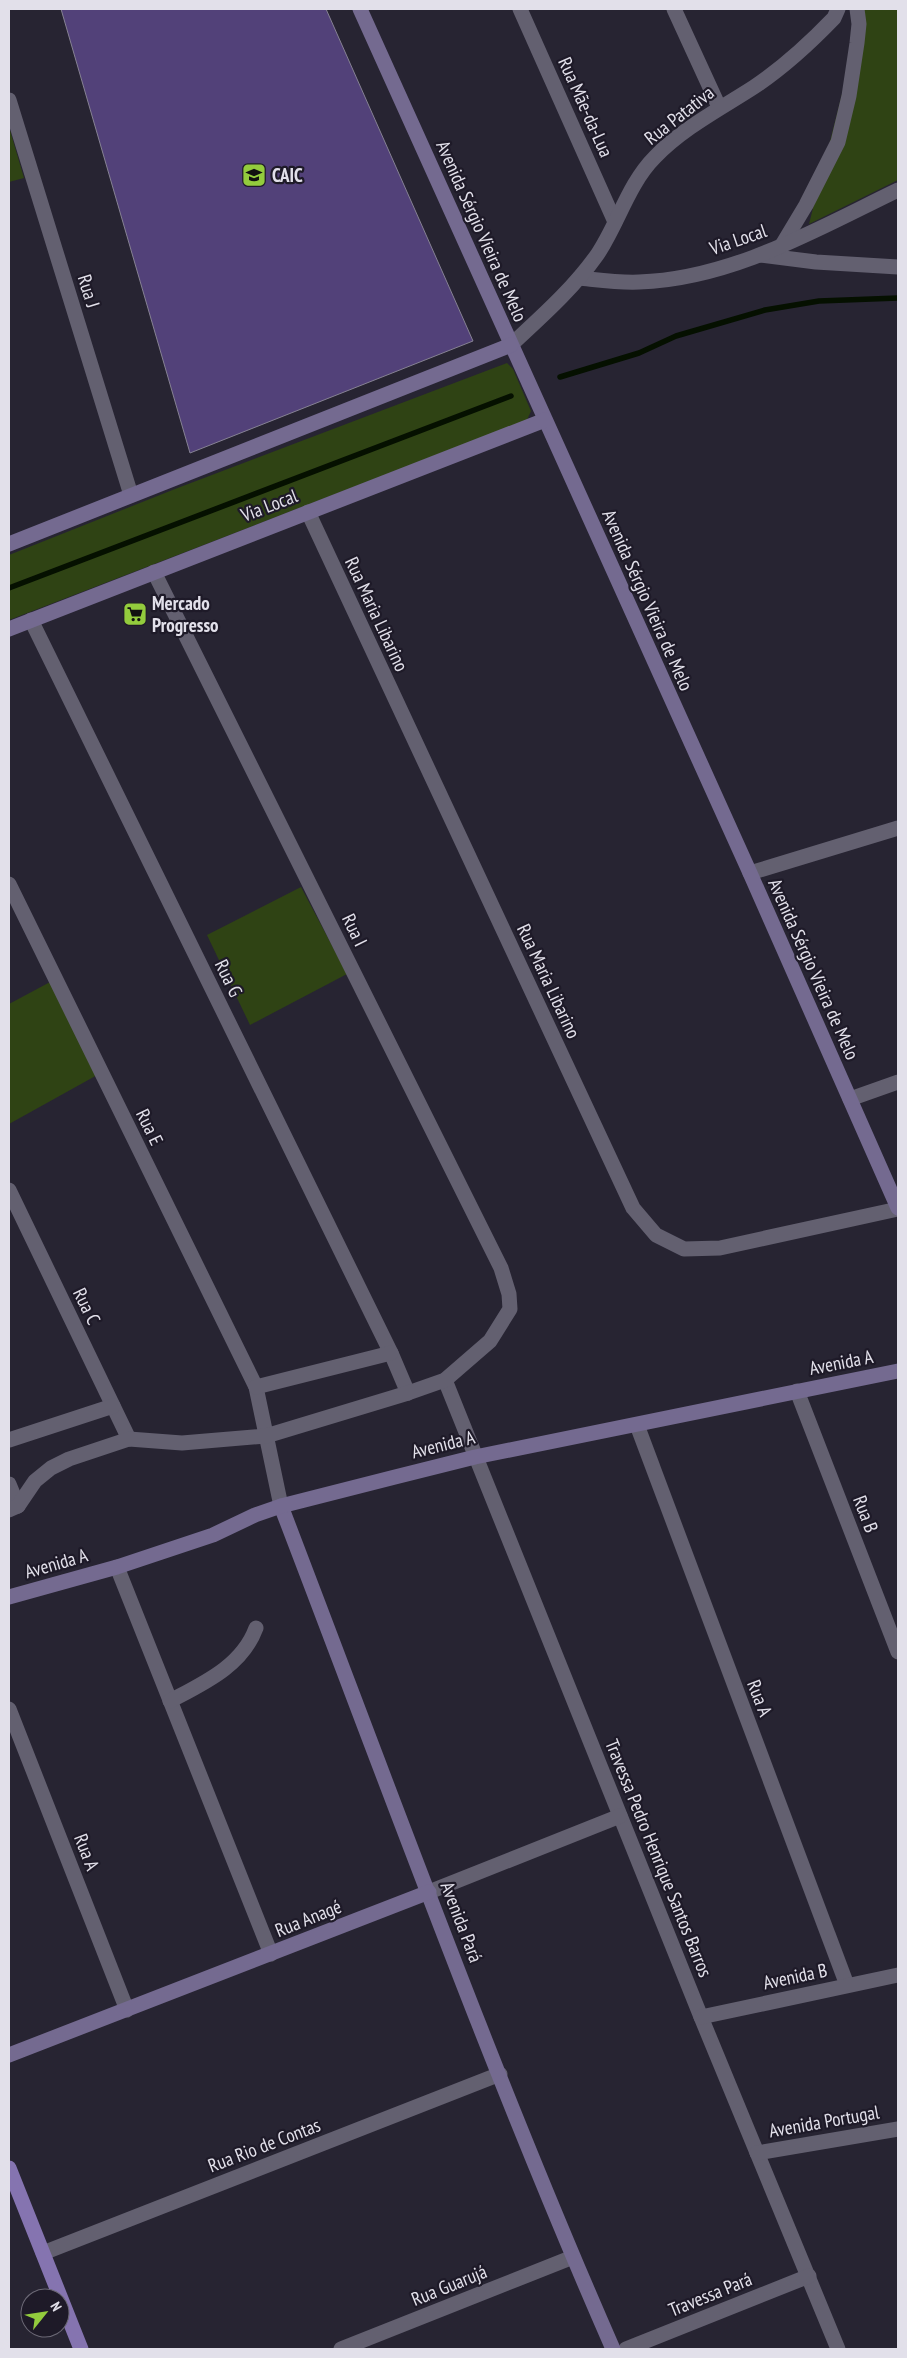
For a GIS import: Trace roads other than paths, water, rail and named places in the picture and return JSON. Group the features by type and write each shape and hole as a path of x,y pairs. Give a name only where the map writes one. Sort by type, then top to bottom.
{"main road":[{"path":"9,2168 81,2349"}],"street":[{"name":"Avenida Sérgio Vieira de Melo","path":"360,9 750,872 898,1209"},
{"name":"Rua Mãe-da-Lua","path":"520,9 616,222"},
{"path":"674,9 719,107"},
{"path":"782,245 806,206 838,142 849,96 857,43 859,24 857,9"},
{"name":"Rua Patativa","path":"511,345 579,278 598,254 633,186 654,157 719,107 752,88 790,62 834,12"},
{"name":"Rua J","path":"9,100 131,494"},
{"name":"Via Local","path":"579,278 638,283 714,269 760,255 898,190"},
{"path":"760,255 816,262 898,267"},
{"path":"9,544 131,494 511,345"},
{"name":"Via Local","path":"9,629 545,420"},
{"name":"Rua Maria Libarino","path":"308,512 634,1208 656,1235 684,1249 720,1248 898,1209"},
{"name":"Rua I","path":"154,572 501,1268 509,1294 510,1309 490,1341 445,1380"},
{"name":"Rua G","path":"32,620 391,1353 408,1393"},
{"path":"750,872 898,828"},
{"name":"Rua E","path":"9,884 256,1387 282,1506"},
{"path":"850,1099 898,1082"},
{"name":"Rua C","path":"9,1190 129,1439"},
{"path":"256,1387 391,1353"},
{"name":"Avenida A","path":"9,1597 117,1567 213,1535 255,1515 282,1506 475,1457 898,1371"},
{"path":"13,1508 35,1481 51,1468 69,1459 129,1439 182,1443 266,1436 445,1380"},
{"name":"Travessa Pedro Henrique Santos Barros","path":"445,1380 701,2017 838,2349"},
{"name":"Rua B","path":"797,1391 898,1652"},
{"path":"9,1440 113,1406"},
{"name":"Rua A","path":"637,1425 846,1985"},
{"path":"9,1484 13,1508"},
{"name":"Avenida Pará","path":"282,1506 500,2074 573,2257 613,2349"},
{"path":"117,1567 271,1954"},
{"path":"170,1701 208,1681 242,1655 250,1644 256,1628"},
{"name":"Rua A","path":"9,1709 127,2010"},
{"name":"Rua Anagé","path":"9,2055 620,1816"},
{"name":"Avenida B","path":"701,2017 898,1975"},
{"name":"Rua Rio de Contas","path":"43,2253 500,2074"},
{"name":"Avenida Portugal","path":"757,2153 898,2129"},
{"name":"Rua Guarujá","path":"341,2349 573,2257"},
{"name":"Travessa Pará","path":"626,2349 809,2276"}],"waterway":[{"path":"560,377 639,353 676,336 765,310 819,301 898,298"},
{"path":"9,588 511,396"}],"place":[{"name":"CAIC","path":"254,175"},
{"name":"Mercado Progresso","path":"135,614"}]}
